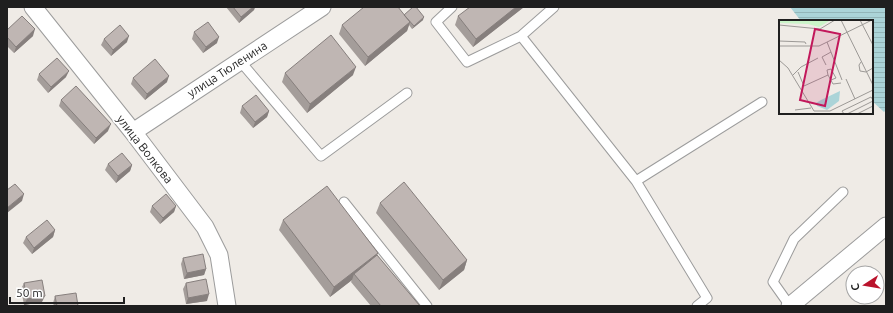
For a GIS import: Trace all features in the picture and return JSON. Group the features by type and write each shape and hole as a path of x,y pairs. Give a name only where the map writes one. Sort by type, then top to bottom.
{"street":[{"name":"улица Волкова","path":"33,7 133,132 205,227 219,255 227,306"},
{"name":"улица Тюленина","path":"133,132 322,7"},
{"path":"790,306 886,226"}],"lane":[{"path":"452,7 436,22 467,62 521,36 554,7"},
{"path":"521,36 636,180 707,298 697,306"},
{"path":"240,60 321,156 407,93"},
{"path":"636,180 762,102"},
{"path":"790,306 773,282 794,240 843,192"},
{"path":"344,202 427,306"}],"water":[{"path":"790,7 886,7 886,110 884,112 873,102 873,20 800,20"}],"building":[{"path":"233,7 253,7 241,17"},
{"path":"364,7 398,7 410,22 368,57 342,25"},
{"path":"413,7 416,7 424,17 414,26 404,15"},
{"path":"470,7 516,7 476,39 458,16"},
{"path":"22,16 35,29 16,47 7,37 7,30"},
{"path":"208,22 219,37 206,47 194,32"},
{"path":"120,25 129,36 113,50 104,39"},
{"path":"331,35 356,67 310,104 285,73"},
{"path":"57,58 69,71 51,87 39,74"},
{"path":"155,59 169,76 147,94 133,78"},
{"path":"76,86 111,124 96,138 61,100"},
{"path":"256,95 269,111 255,122 242,106"},
{"path":"122,153 132,165 118,176 108,164"},
{"path":"404,182 467,260 443,280 380,203"},
{"path":"15,184 24,194 7,208 7,190"},
{"path":"327,186 378,253 334,287 283,220"},
{"path":"166,194 176,206 163,218 152,206"},
{"path":"47,220 55,230 34,248 26,237"},
{"path":"203,254 206,269 187,273 183,258"},
{"path":"377,255 420,306 381,306 354,274"},
{"path":"206,279 209,294 188,298 186,283"},
{"path":"42,280 45,296 27,299 24,283"},
{"path":"76,293 78,306 57,306 55,296"}]}
